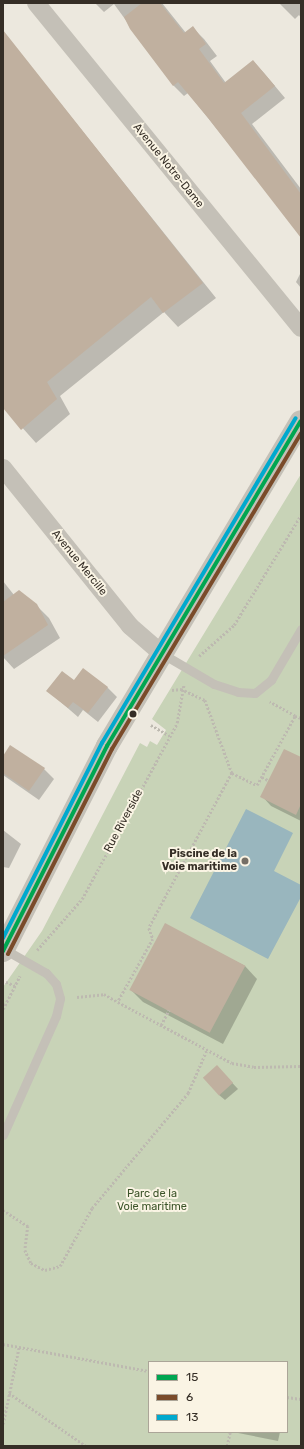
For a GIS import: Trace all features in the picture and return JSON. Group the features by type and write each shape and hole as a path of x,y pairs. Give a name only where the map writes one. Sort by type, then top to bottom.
{"street":[{"name":"Avenue Notre-Dame","path":"36,3 301,328"},
{"path":"3,949 85,787 160,652 301,421"},
{"name":"Avenue Mercille","path":"3,468 130,626 160,652"}],"lane":[{"path":"160,652 214,684 238,692 255,693 271,680 301,629"},
{"path":"3,949 46,973 56,984 60,998 56,1016 3,1135"}],"path":[{"path":"198,656 223,637 241,615 301,515"},
{"path":"172,690 182,688 205,700 232,773 257,785 295,716"},
{"name":"Rue Riverside","path":"41,944 73,914 82,899 180,716 182,688"},
{"path":"288,712 301,718"},
{"path":"151,725 170,736"},
{"path":"118,1002 153,939 149,928 232,773"},
{"path":"262,777 268,780"},
{"path":"39,936 45,940"},
{"path":"3,1009 16,986 18,978"},
{"path":"6,982 16,986"},
{"path":"77,997 104,994 242,1066 301,1066"},
{"path":"161,1025 169,1010"},
{"path":"3,1210 28,1226 25,1250 31,1263 45,1270 60,1266 92,1208 188,1093 207,1049"},
{"path":"3,1344 148,1371"},
{"path":"3,1424 19,1347"},
{"path":"9,1393 86,1446"},
{"path":"288,1397 301,1399"},
{"path":"227,1446 230,1433"}],"green space":[{"name":"Parc de la Voie maritime","path":"301,474 301,1446 3,1446 3,987 42,931 140,743 147,747 150,741 157,745 166,730 152,719"}],"water":[{"path":"246,809 293,833 274,871 301,885 301,897 268,959 190,918"}],"building":[{"path":"142,3 160,3 184,33 193,26 206,44 199,49 224,83 253,60 275,86 241,113 301,194 301,238 208,118 178,82 173,86 130,29 124,17"},
{"path":"3,30 203,283 163,313 151,297 47,382 57,399 21,430 3,408"},
{"path":"19,590 37,604 48,625 3,656 3,602"},
{"path":"83,668 108,687 88,713 73,702 68,708 46,691 62,671 74,680"},
{"path":"10,745 45,768 29,791 3,773 3,756"},
{"path":"284,749 301,757 301,804 296,815 260,797"},
{"path":"165,923 245,966 210,1033 129,990"},
{"path":"217,1065 233,1083 219,1096 203,1078"}],"transit line":[{"name":"13","path":"3,938 102,743 296,418"},
{"name":"15","path":"3,951 107,746 301,421"},
{"name":"6","path":"8,954 112,749 301,433"}],"place":[{"name":"Piscine de la Voie maritime","path":"245,861"}]}
